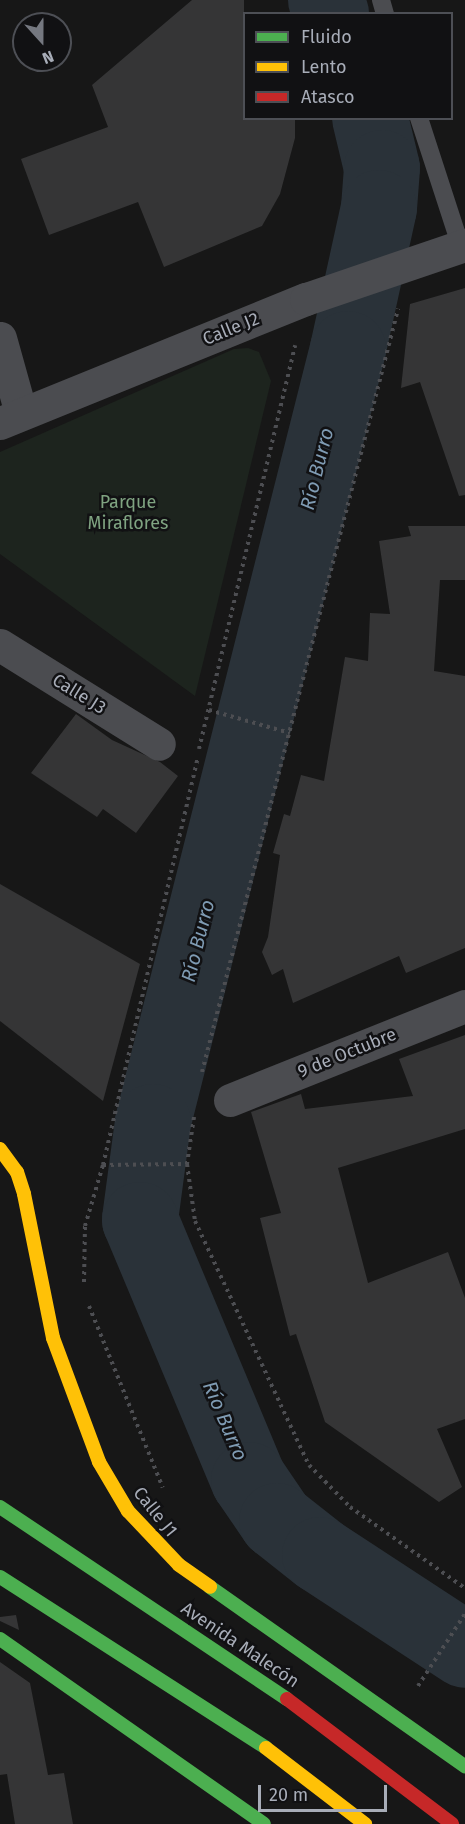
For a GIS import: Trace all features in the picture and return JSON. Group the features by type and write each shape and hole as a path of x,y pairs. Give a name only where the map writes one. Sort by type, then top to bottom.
{"main road":[{"name":"Calle J1","path":"0,1149 17,1172 24,1194 53,1338 99,1462 128,1511 179,1565 465,1766"},
{"name":"Avenida Malecón","path":"0,1507 312,1716 452,1824"},
{"path":"0,1577 264,1746 365,1824"},
{"path":"8,1651 264,1824"}],"street":[{"name":"Calle J2","path":"10,418 306,299 463,246"},
{"path":"0,338 10,418"},
{"name":"Calle J3","path":"0,645 159,744"},
{"name":"9 de Octubre","path":"230,1100 465,1006"}],"lane":[{"path":"420,120 463,246"}],"path":[{"path":"201,1078 409,265"},
{"path":"169,1499 145,1452 84,1295 85,1226 103,1165 306,299"},
{"path":"208,710 290,733"},
{"path":"196,1106 187,1164 195,1221 309,1464 350,1507 465,1588"},
{"path":"103,1165 187,1164"},
{"path":"416,1689 465,1614"},
{"path":"406,1683 426,1696"}],"green space":[{"name":"Parque Miraflores","path":"248,348 259,352 271,381 195,696 0,554 0,452 234,349"}],"building":[{"path":"192,0 244,0 243,120 295,120 295,138 280,194 262,226 164,267 138,202 49,235 21,159 108,127 92,85"},
{"path":"465,288 465,495 459,496 420,382 401,388 410,304"},
{"path":"408,526 465,526 465,580 440,580 434,671 465,676 465,948 406,973 399,956 293,1003 283,969 272,975 262,952 268,937 280,855 273,853 284,814 290,816 301,775 324,781 345,657 368,661 370,613 390,614 379,541 411,536"},
{"path":"76,714 112,740 160,762 178,776 136,833 103,809 97,817 31,773"},
{"path":"0,884 140,964 103,1101 0,1021"},
{"path":"465,1035 465,1129 338,1168 368,1283 448,1252 465,1298 465,1419 437,1429 462,1487 439,1502 325,1422 296,1334 290,1336 260,1218 281,1213 251,1112 301,1094 305,1109 413,1096 399,1059"},
{"path":"16,1615 19,1630 0,1621 0,1617"},
{"path":"0,1662 30,1683 48,1775 64,1773 73,1824 15,1824 7,1774 0,1775"}],"waterway":[{"name":"Río Burro","path":"326,0 330,12"},
{"name":"Río Burro","path":"370,120 382,168 379,208 348,349 153,1122 140,1220 249,1480 277,1521 320,1555 465,1650"}],"traffic: fast":[{"path":"0,1507 287,1699"},
{"path":"0,1577 266,1748"},
{"path":"210,1587 465,1766"},
{"path":"0,1639 264,1824"}],"traffic: slow":[{"path":"0,1149 17,1172 24,1194 53,1338 99,1462 128,1511 179,1565 210,1587"},
{"path":"266,1748 365,1824"}],"traffic: jam":[{"path":"287,1699 452,1824"}]}
